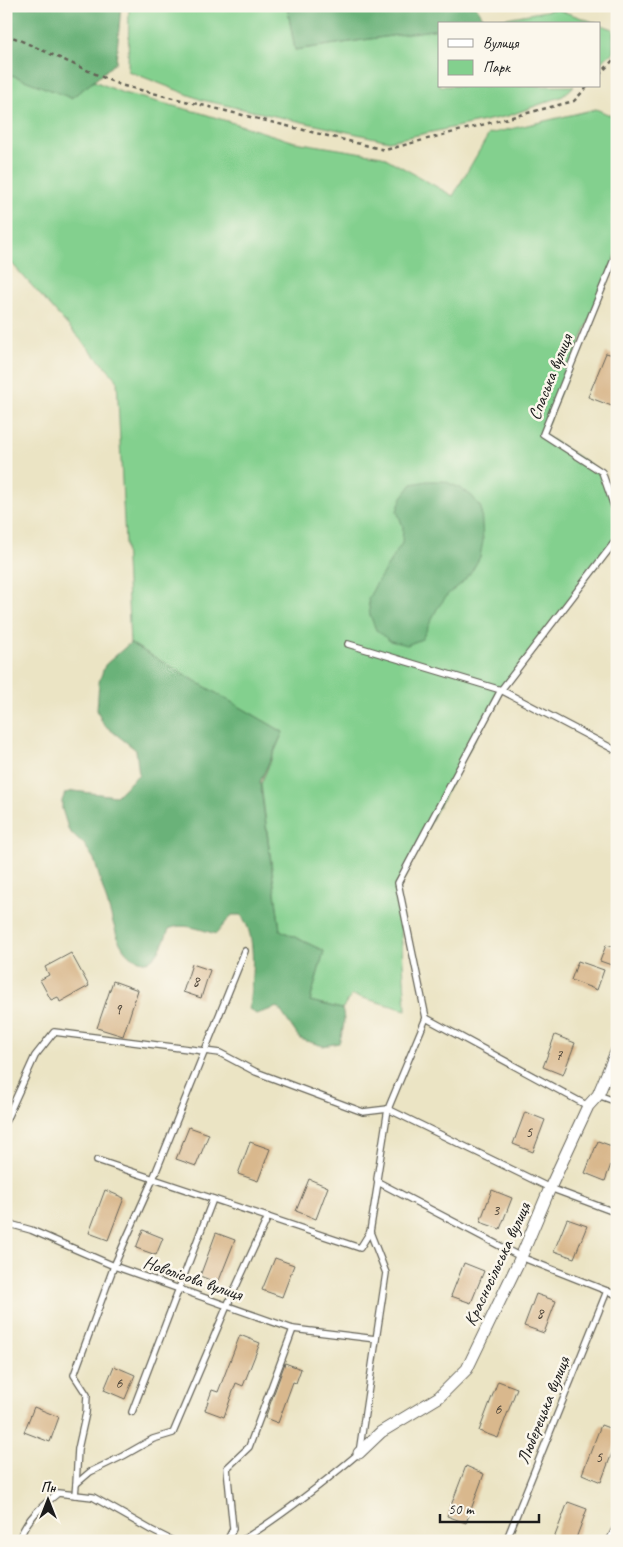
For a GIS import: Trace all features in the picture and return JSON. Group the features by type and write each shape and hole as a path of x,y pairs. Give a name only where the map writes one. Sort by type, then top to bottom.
{"street":[{"name":"Красносільська вулиця","path":"359,1452 380,1432 439,1398 467,1370 521,1257 588,1106 598,1095 617,1050"},
{"path":"612,1541 617,1530"}],"lane":[{"name":"Спаська вулиця","path":"617,252 543,434 602,472 617,515"},
{"path":"97,1160 360,1248 370,1232 388,1109 426,1018 398,883 501,690 617,539"},
{"path":"348,644 501,690 617,751"},
{"path":"75,1495 78,1449 86,1413 87,1396 74,1374 114,1266 153,1179 246,951"},
{"path":"426,1018 588,1106"},
{"path":"6,1120 35,1056 54,1032 220,1053 256,1072 363,1112 388,1109 550,1188 617,1213"},
{"path":"598,1095 617,1102"},
{"path":"378,1182 521,1257 617,1295"},
{"path":"132,1412 213,1199"},
{"path":"76,1484 90,1472 153,1439 173,1433 227,1306 268,1217"},
{"name":"Новолісова вулиця","path":"6,1223 31,1230 114,1266 293,1329 376,1339"},
{"path":"240,1541 275,1519 324,1483 359,1452 386,1273 370,1232"},
{"name":"Люберецька вулиця","path":"506,1541 607,1291"},
{"path":"227,1541 233,1529 227,1468 249,1447 293,1329"},
{"path":"19,1541 21,1534 36,1512 58,1493 93,1497 173,1541"}],"path":[{"path":"6,34 120,86 385,150 574,101 586,88"},
{"path":"600,74 617,56"}],"green space":[{"path":"6,6 121,6 116,62 71,98 6,73"},
{"path":"129,6 287,6 295,50 438,29 438,88 572,88 563,96 508,116 389,141 202,100 128,71"},
{"path":"287,6 476,6 486,22 438,22 438,29 295,50"},
{"path":"556,9 593,22 485,22"},
{"path":"600,24 613,29 613,52 600,63"},
{"path":"6,71 71,98 94,81 123,93 201,113 295,142 382,156 453,196 489,134 596,109 617,118 617,252 543,434 602,472 617,515 617,539 501,690 398,883 406,1010 352,995 342,1009 310,1001 324,951 280,930 261,784 283,732 130,643 117,380 6,257"},
{"path":"427,481 444,481 472,496 481,508 483,541 480,557 472,571 461,584 448,594 437,609 422,639 407,645 390,641 376,630 370,615 368,599 402,543 403,527 397,511 402,497 412,484"},
{"path":"130,643 283,732 260,782 280,930 324,951 310,1001 342,1009 344,1022 339,1043 323,1046 300,1039 278,1007 256,1014 249,1009 252,948 247,925 241,915 232,915 216,934 187,926 169,929 159,951 147,962 129,955 118,939 94,859 84,844 69,831 62,809 62,801 65,793 74,791 116,796 139,774 136,750 103,724 97,710 99,682 105,665"}],"building":[{"path":"606,353 617,356 617,408 588,397"},
{"path":"606,945 617,948 617,967 600,961"},
{"path":"71,953 89,986 60,1002 58,997 51,1000 40,980 49,975 45,967"},
{"path":"578,961 604,970 597,990 571,980"},
{"path":"192,964 210,970 201,998 183,992"},
{"path":"113,981 138,990 123,1036 97,1028"},
{"path":"555,1035 575,1043 563,1075 543,1067"},
{"path":"525,1112 545,1120 533,1152 513,1144"},
{"path":"189,1127 209,1134 196,1166 176,1159"},
{"path":"598,1141 617,1148 605,1181 585,1173"},
{"path":"250,1142 270,1149 258,1181 238,1174"},
{"path":"309,1179 328,1187 316,1219 296,1211"},
{"path":"105,1190 124,1198 108,1240 89,1233"},
{"path":"492,1190 512,1198 500,1229 480,1222"},
{"path":"567,1219 587,1226 574,1258 554,1251"},
{"path":"143,1230 163,1238 156,1255 136,1248"},
{"path":"216,1233 235,1240 218,1283 200,1276"},
{"path":"275,1258 294,1265 282,1297 262,1290"},
{"path":"464,1263 484,1271 471,1303 451,1296"},
{"path":"536,1294 556,1301 544,1333 524,1326"},
{"path":"240,1335 260,1343 243,1386 236,1383 224,1417 205,1410 212,1390 218,1392"},
{"path":"285,1363 301,1369 296,1383 293,1382 278,1423 265,1418"},
{"path":"114,1366 135,1375 125,1399 104,1390"},
{"path":"498,1381 517,1388 498,1438 479,1431"},
{"path":"34,1407 59,1417 50,1442 24,1432"},
{"path":"601,1425 617,1431 617,1440 601,1482 582,1474"},
{"path":"466,1466 484,1474 466,1523 447,1516"},
{"path":"568,1502 587,1509 575,1541 553,1541"}]}
